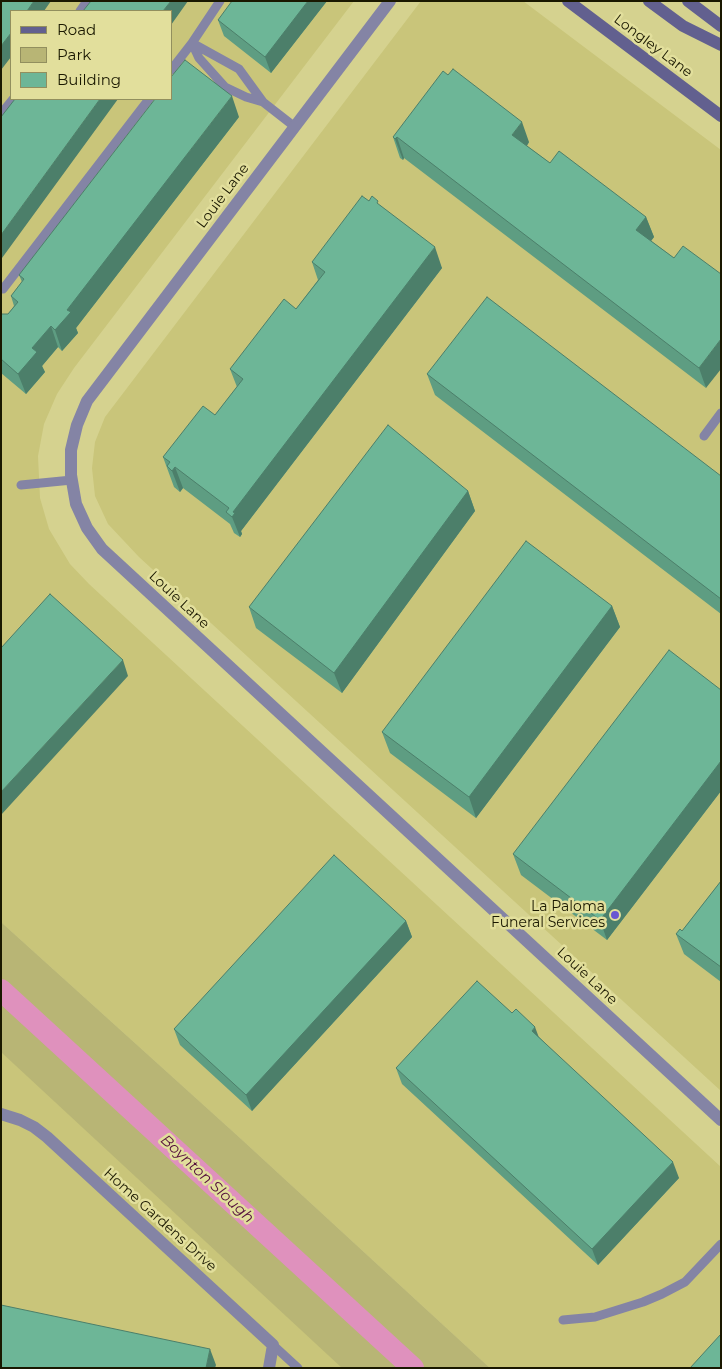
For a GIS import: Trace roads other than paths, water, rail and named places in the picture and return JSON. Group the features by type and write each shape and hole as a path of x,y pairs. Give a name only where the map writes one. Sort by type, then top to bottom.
{"main road":[{"name":"Longley Lane","path":"568,1 721,116"},
{"path":"649,1 683,26 721,45"},
{"path":"688,1 721,26"}],"street":[{"name":"Louie Lane","path":"390,1 87,401 77,424 71,450 72,480 76,504 87,528 102,549 721,1120"},
{"name":"Home Gardens Drive","path":"1,1114 34,1127 46,1137 273,1345"},
{"path":"269,1368 273,1345"}],"lane":[{"path":"172,69 220,1"},
{"path":"192,43 239,69 263,102 295,127"},
{"path":"192,43 199,58 225,87 246,97 263,102"},
{"path":"1,114 12,100"},
{"path":"1,288 3,289 148,100"},
{"path":"704,436 721,413"},
{"path":"21,485 72,480"},
{"path":"563,1320 595,1317 662,1294 684,1282 721,1244"},
{"path":"273,1345 298,1368"}],"waterway":[{"name":"Boynton Slough","path":"1,990 413,1368"}],"place":[{"name":"La Paloma Funeral Services","path":"615,915"}]}
